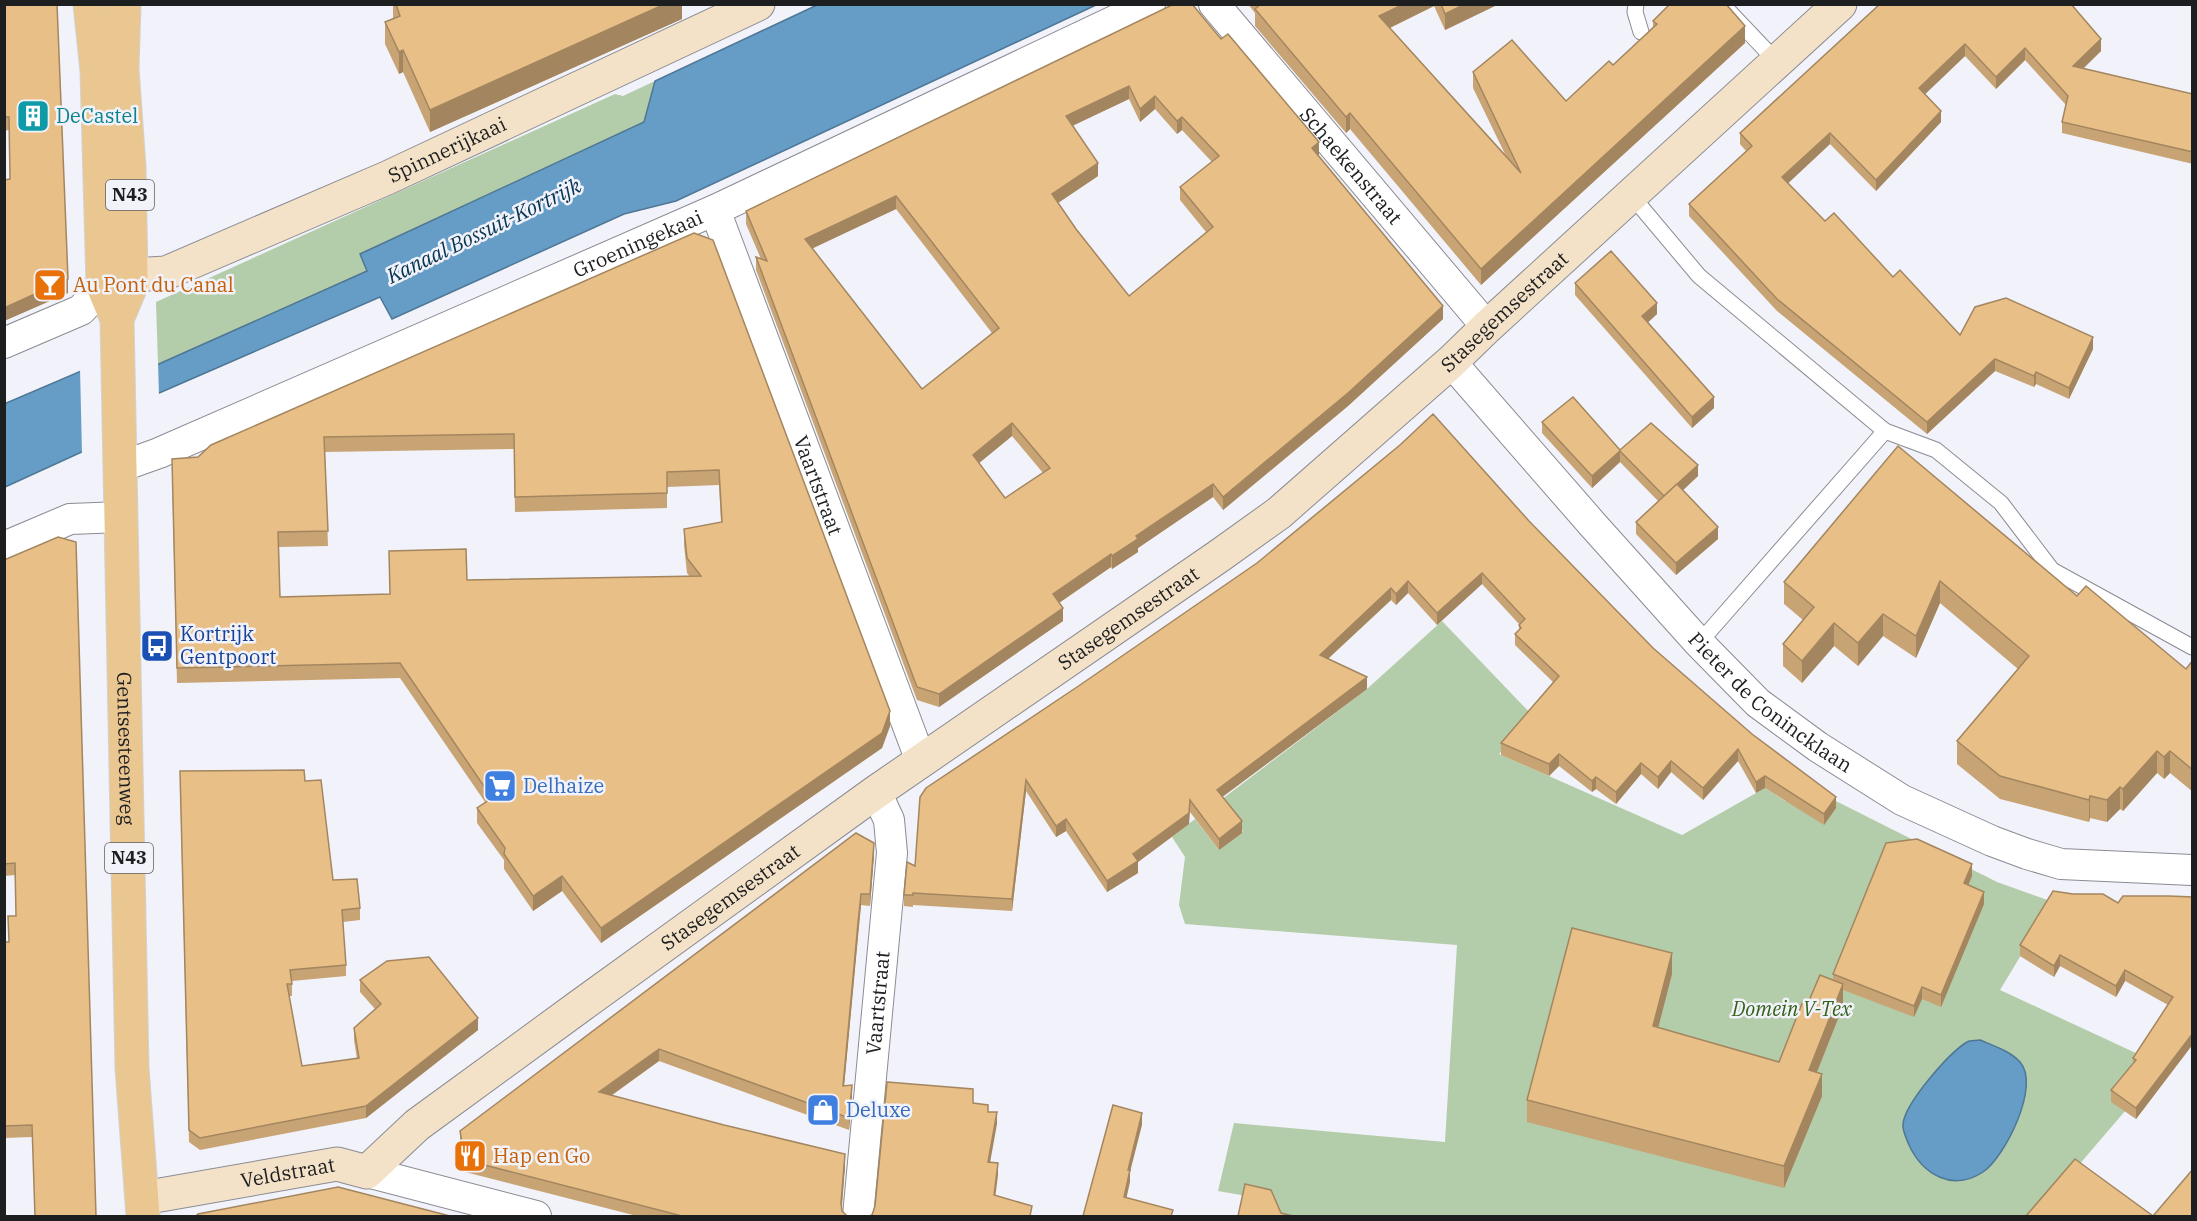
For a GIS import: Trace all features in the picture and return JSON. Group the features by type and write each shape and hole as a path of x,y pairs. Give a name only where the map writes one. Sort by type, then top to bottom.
{"main road":[{"name":"Gentsesteenweg","path":"90,4 117,280 128,294 117,319 132,1068 143,1207"},
{"name":"Gentsesteenweg","path":"117,280 129,167 122,69 124,4"}],"street":[{"name":"Spinnerijkaai","path":"117,280 166,273 176,269 387,178 758,4"},
{"name":"Groeningekaai","path":"120,463 159,453 715,210 1150,4"},
{"name":"Schaekenstraat","path":"1214,4 1487,327"},
{"name":"Stasegemsestraat","path":"368,1172 417,1125 876,792 1279,513 1451,362 1840,4"},
{"name":"Vaartstraat","path":"715,210 921,761"},
{"path":"4,343 81,310 117,280"},
{"name":"Pieter de Conincklaan","path":"1451,362 1699,643 1758,703 1818,747 1902,800 1992,841 2027,854 2061,864 2193,870"},
{"path":"4,547 70,519 121,517"},
{"name":"Vaartstraat","path":"858,1216 892,853 889,820 876,792"},
{"name":"Veldstraat","path":"143,1207 337,1164 536,1216"}],"lane":[{"path":"1636,4 1635,12 1641,32"},
{"path":"1722,4 1776,61"},
{"path":"1631,195 1699,276 1885,431 1936,450 2001,503 2052,570 2193,647"},
{"path":"1699,643 1885,431"}],"green space":[{"path":"655,81 644,122 360,254 368,271 158,364 156,302 615,94 623,96"},
{"name":"Domein V-Tex","path":"1442,621 1533,716 1499,754 1682,835 1765,788 1785,801 1808,787 1997,882 2053,902 2000,990 2138,1054 2130,1067 2150,1082 2035,1216 1277,1216 1270,1200 1218,1191 1234,1123 1445,1142 1457,945 1185,924 1179,905 1185,857 1172,837 1195,819 1219,850 1243,831 1217,803 1367,689"}],"water":[{"name":"Kanaal Bossuit-Kortrijk","path":"817,5 1096,5 676,201 624,214 392,319 380,297 97,420 97,445 5,487 4,404 95,365 96,392 367,271 360,254 644,122 655,81"},
{"path":"1980,1040 2007,1052 2020,1062 2025,1073 2026,1087 2023,1103 2010,1137 1992,1164 1972,1178 1950,1180 1940,1177 1922,1165 1909,1145 1903,1124 1911,1104 1939,1067 1967,1042"}],"pier":[{"path":"94,362 98,365 99,388 158,362 159,396 100,422 100,447 82,455 80,368"}],"building":[{"path":"4,4 57,4 68,279 4,308 4,180 10,179 9,117 4,117"},
{"path":"396,4 665,4 430,110 403,50 399,52 385,22 400,16"},
{"path":"1174,4 1192,4 1221,39 1228,34 1319,142 1312,148 1443,306 1348,393 1223,497 1213,484 1136,536 1138,539 1112,556 1111,554 1053,594 1063,608 939,694 917,687 756,257 767,261 746,211","holes":["1129,86 1140,109 1155,96 1177,121 1182,117 1219,156 1180,187 1213,227 1129,296 1076,229 1052,194 1098,163 1066,116","896,196 999,328 922,389 805,239","1012,423 1050,468 1005,498 973,455"]},
{"path":"1261,4 1404,4 1379,16 1521,173 1473,72 1512,40 1566,101 1609,61 1613,65 1657,24 1653,21 1670,4 1726,4 1745,26 1481,269 1350,113 1346,117 1255,9"},
{"path":"1441,4 1465,4 1445,14"},
{"path":"1880,4 2071,4 2101,39 2073,66 2193,94 2193,152 2062,122 2068,96 2025,48 1996,77 1965,44 1919,88 1941,111 1876,180 1830,133 1782,177 1825,221 1834,213 1893,277 1900,270 1960,335 1975,307 2006,298 2093,337 2069,388 2036,372 2034,376 1995,359 1927,422 1777,299 1689,204 1752,146 1740,133"},
{"path":"694,233 713,240 890,711 882,733 601,928 562,876 533,896 504,854 505,848 477,808 492,798 400,663 177,668 172,459 198,457 211,445","holes":["514,434 515,497 667,493 667,472 719,470 722,522 684,529 687,558 701,576 467,580 466,549 389,551 390,594 280,597 278,532 328,531 324,437"]},
{"path":"1611,251 1657,303 1642,316 1714,397 1692,417 1575,283"},
{"path":"1573,397 1620,450 1651,423 1698,465 1664,496 1620,451 1592,476 1542,422"},
{"path":"1433,414 1529,521 1653,648 1752,734 1836,797 1824,814 1765,776 1756,782 1738,749 1703,788 1671,761 1658,777 1641,763 1616,792 1596,777 1592,781 1559,754 1549,764 1501,743 1559,676 1515,634 1525,619 1482,573 1437,613 1408,581 1396,594 1391,588 1320,655 1367,677 1217,790 1242,821 1219,839 1190,800 1189,813 1133,854 1138,861 1107,881 1066,819 1056,826 1026,780 1012,899 913,893 913,895 904,895 907,862 915,866 920,797 926,788 1257,563 1400,445"},
{"path":"1898,446 2077,596 2086,586 2186,669 2193,660 2193,770 2170,751 2164,757 2157,751 2123,789 2120,787 2107,800 2090,796 2089,800 2000,776 1957,741 2029,656 1940,581 1916,636 1883,614 1858,643 1834,623 1802,661 1783,644 1814,607 1784,582"},
{"path":"1677,484 1718,527 1676,563 1636,522"},
{"path":"58,537 76,542 96,1216 35,1216 32,1125 4,1126 4,942 9,942 8,916 16,916 15,863 4,864 4,560"},
{"path":"304,770 305,781 321,780 333,880 357,879 360,908 342,910 346,965 290,970 292,984 287,984 302,1066 359,1058 354,1028 381,1004 360,980 387,961 429,957 478,1018 366,1106 200,1138 189,1130 180,771"},
{"path":"856,833 874,843 870,894 861,894 843,1086 852,1085 849,1118 659,1049 599,1092 845,1154 841,1203 842,1211 847,1216 682,1216 465,1160 460,1131"},
{"path":"1917,839 1972,864 1964,883 1984,892 1941,995 1922,987 1914,1006 1833,974 1886,843"},
{"path":"2053,891 2103,894 2118,903 2123,896 2193,897 2193,1033 2136,1108 2111,1090 2136,1060 2133,1058 2173,997 2125,970 2116,986 2060,955 2054,966 2020,945"},
{"path":"1572,928 1672,953 1653,1026 1779,1062 1803,1001 1808,1003 1820,975 1843,984 1809,1070 1822,1074 1784,1166 1527,1100"},
{"path":"887,1082 973,1089 973,1103 988,1105 988,1112 997,1112 988,1162 998,1163 994,1195 1032,1206 1030,1216 869,1216 872,1215 875,1206"},
{"path":"1113,1105 1142,1113 1124,1197 1173,1210 1171,1216 1083,1216"},
{"path":"2075,1159 2153,1216 2026,1216"},
{"path":"2193,1169 2193,1216 2153,1216"},
{"path":"1245,1184 1271,1190 1281,1213 1293,1216 1238,1216"},
{"path":"338,1187 450,1216 196,1216 198,1214"}],"place":[{"name":"DeCastel","path":"33,116"},
{"name":"Au Pont du Canal","path":"50,285"},
{"name":"Kortrijk Gentpoort","path":"157,646"},
{"name":"Delhaize","path":"500,786"},
{"name":"Deluxe","path":"823,1110"},
{"name":"Hap en Go","path":"470,1156"}]}
